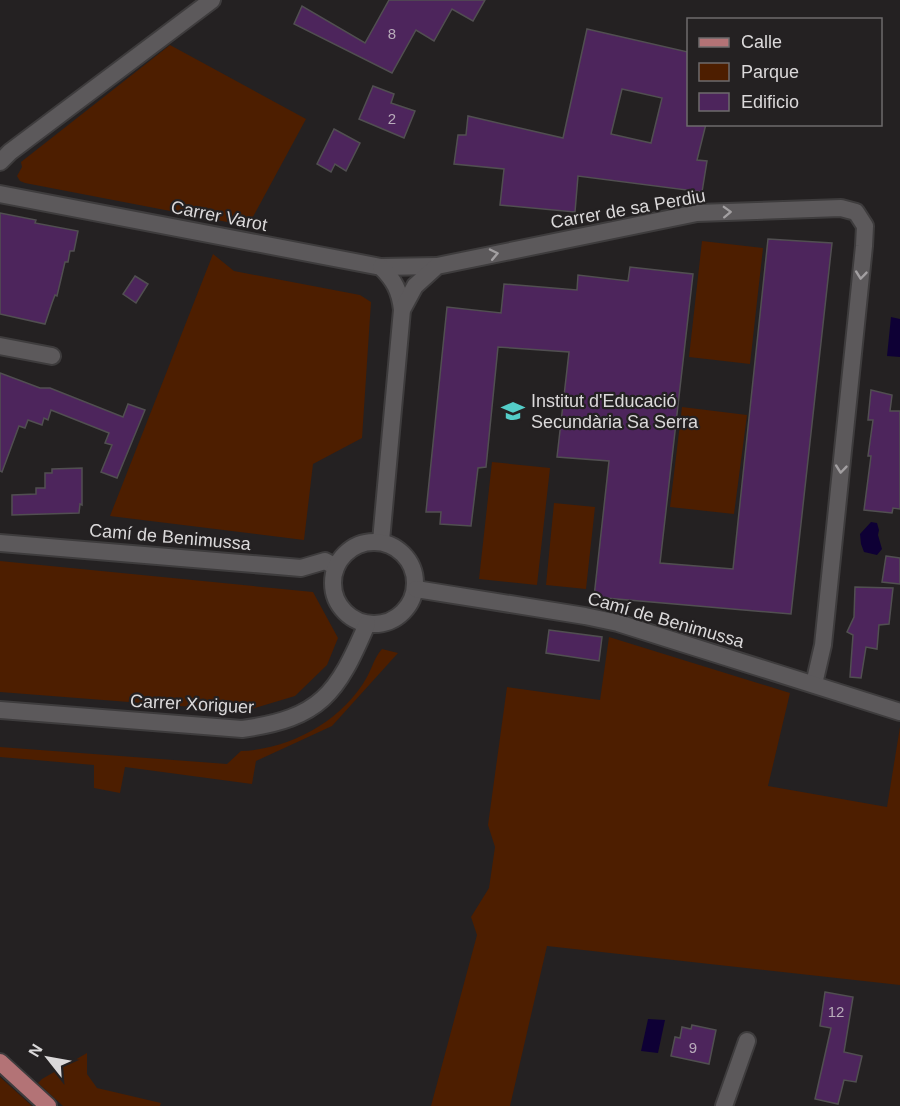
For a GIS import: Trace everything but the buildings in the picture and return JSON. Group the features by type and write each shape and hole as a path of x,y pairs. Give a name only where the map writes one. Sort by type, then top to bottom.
{"main road":[{"path":"0,1062 48,1106"}],"street":[{"path":"0,162 10,152 212,0"},
{"name":"Carrer Varot","path":"0,194 381,267 437,266"},
{"name":"Carrer de sa Perdiu","path":"437,266 697,213 841,208 856,212 865,226 864,246 823,645 814,684"},
{"path":"402,310 415,286 437,266"},
{"path":"381,267 393,279 401,293 402,310 381,541"},
{"path":"0,346 52,356"},
{"path":"381,541 401,550 414,568 416,589 407,609 398,616 389,622 367,624 350,617 338,603 333,585 336,567 346,552 363,542 381,541"},
{"name":"Camí de Benimussa","path":"0,543 301,568 325,561 336,567"},
{"name":"Camí de Benimussa","path":"416,589 618,623 900,712"},
{"name":"Carrer Xoriguer","path":"0,710 242,729 271,725 307,711 330,693 351,660 367,624"},
{"path":"724,1106 747,1041"}],"green space":[{"path":"170,45 306,119 248,226 20,181 17,176 22,167 21,162"},
{"path":"702,241 763,248 750,364 689,357"},
{"path":"213,254 234,271 360,295 371,302 362,438 313,464 304,540 110,516"},
{"path":"682,407 747,415 734,514 670,507"},
{"path":"492,462 550,468 537,585 479,579"},
{"path":"554,503 595,507 586,589 546,585"},
{"path":"0,561 313,592 338,638 327,665 295,696 245,711 0,692"},
{"path":"609,637 790,693 768,786 887,807 900,727 900,985 547,946 510,1106 431,1106 477,935 471,917 489,888 495,847 488,825 507,687 600,700"},
{"path":"382,649 398,653 332,726 256,761 252,784 125,767 120,793 94,788 94,765 0,757 0,747 227,764 241,751 278,745 313,730 329,719 356,693"},
{"path":"87,1053 87,1074 97,1088 161,1103 160,1106 63,1106 38,1083"},
{"path":"0,1077 32,1106 0,1106"}],"shaded area":[{"path":"891,317 900,319 900,357 887,356"},
{"path":"871,522 877,523 879,530 882,549 877,555 864,552 861,544 860,534"},
{"path":"648,1019 665,1020 658,1053 641,1051"}],"place":[{"name":"Institut d'Educació Secundària Sa Serra","path":"513,411"}]}
